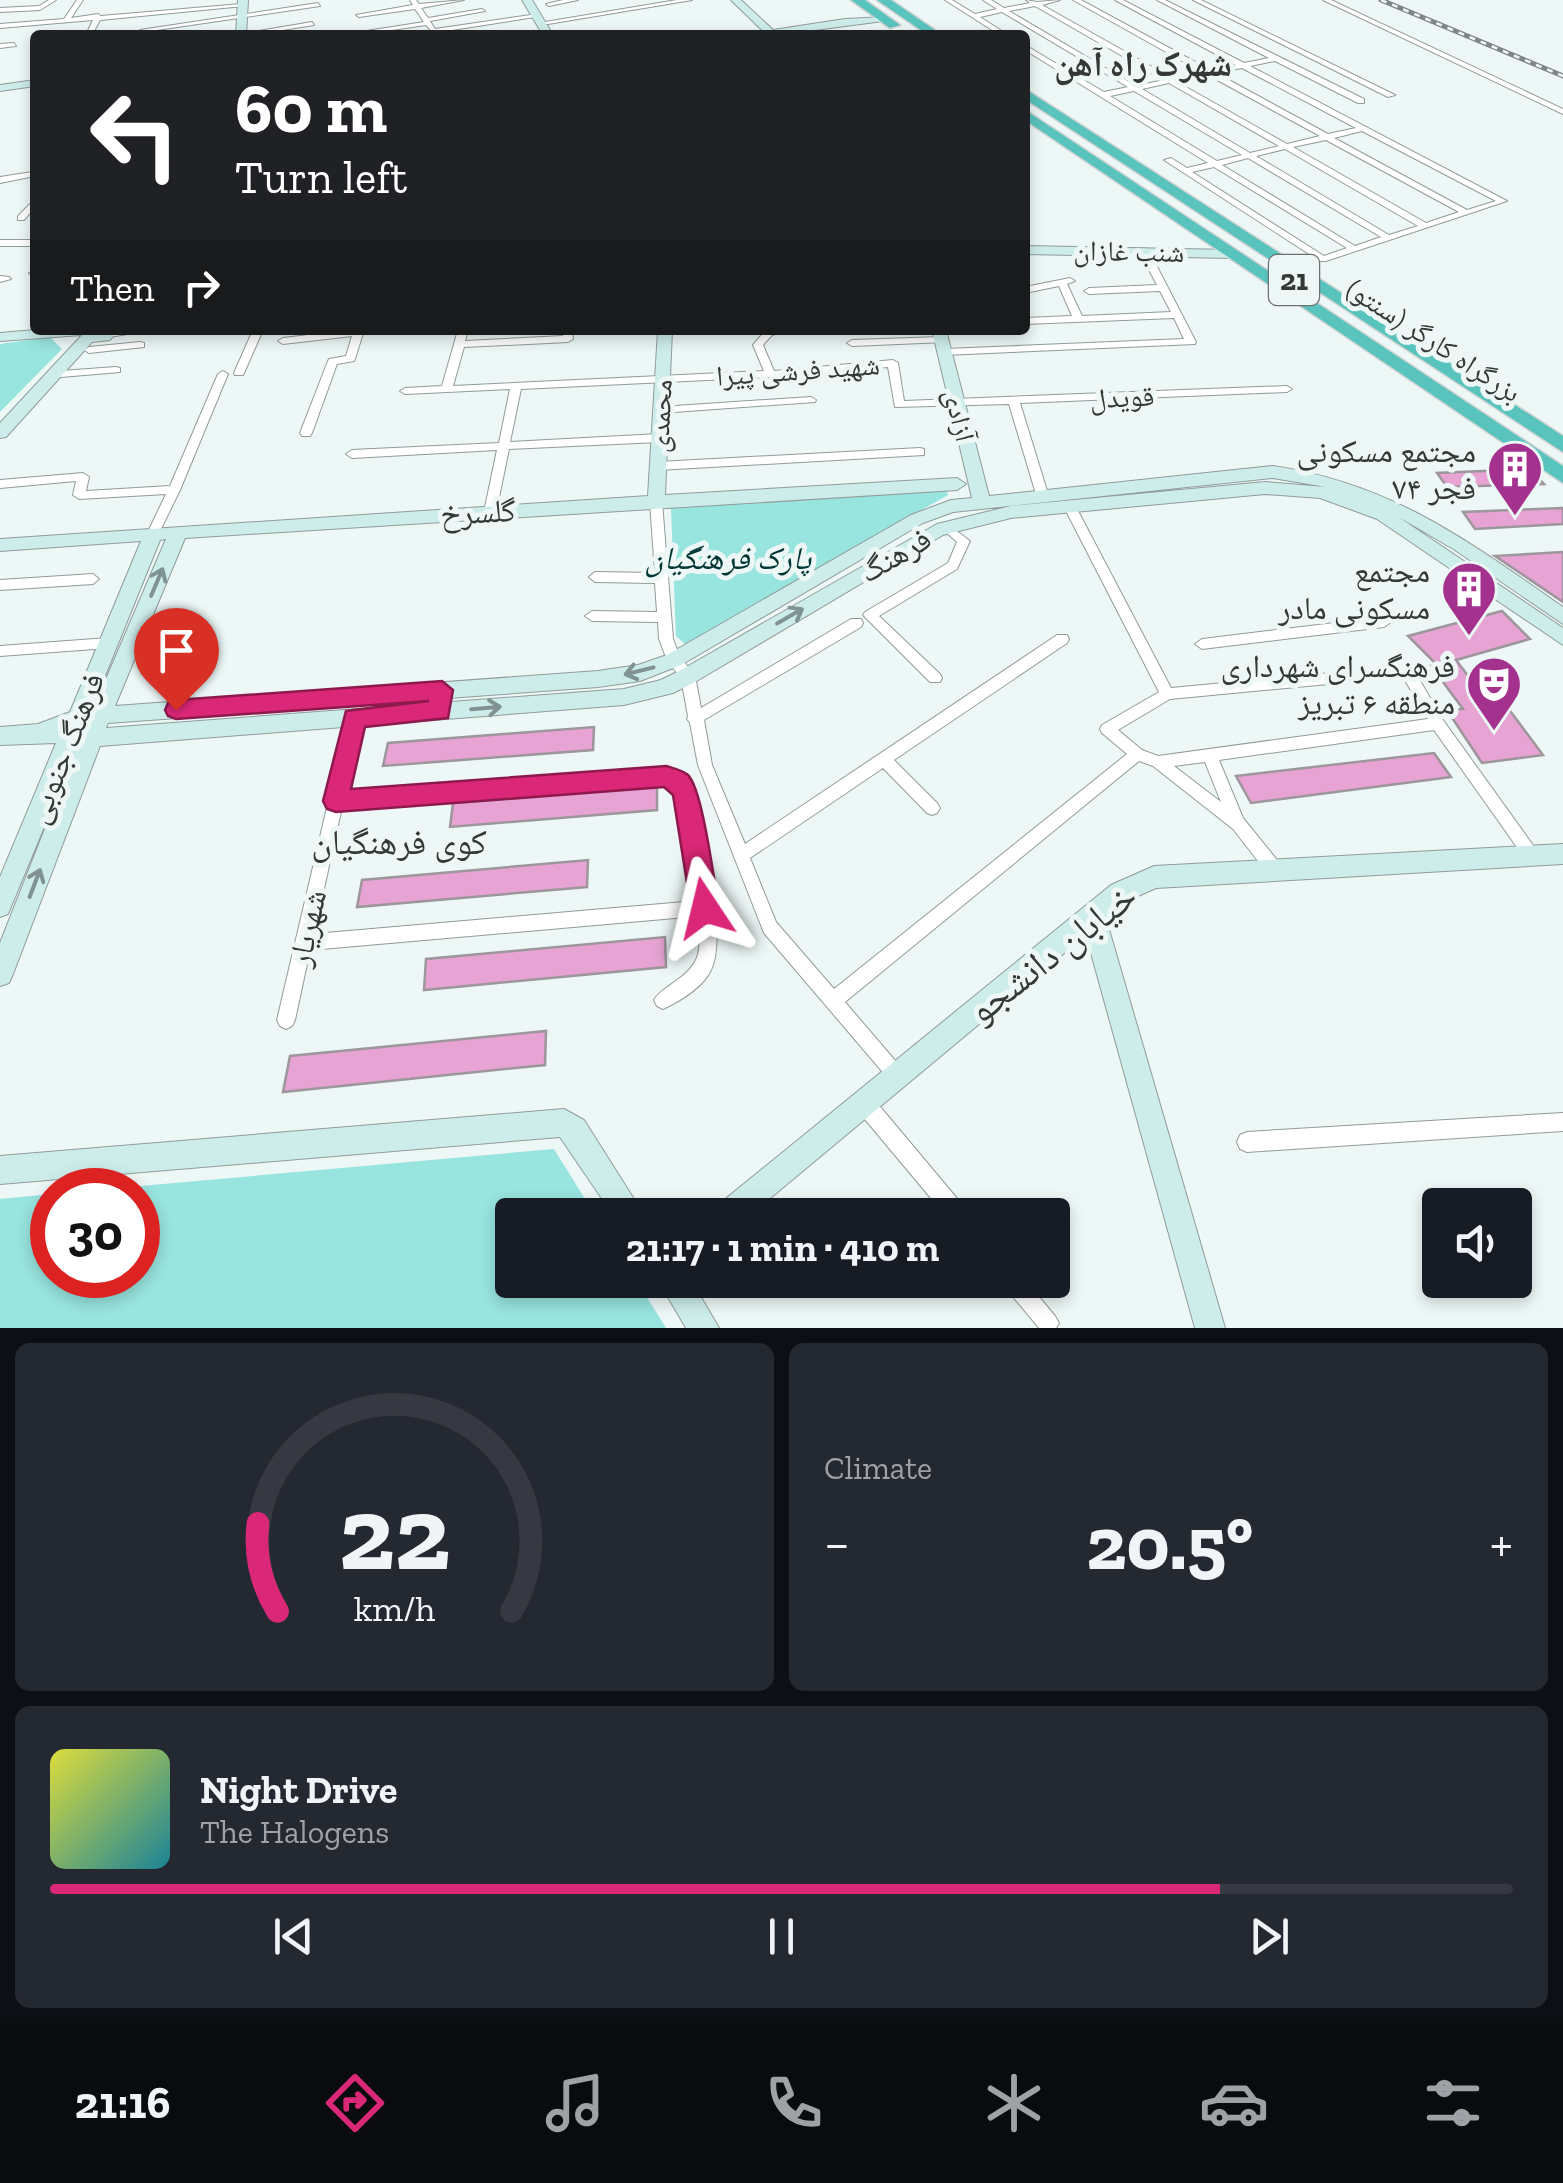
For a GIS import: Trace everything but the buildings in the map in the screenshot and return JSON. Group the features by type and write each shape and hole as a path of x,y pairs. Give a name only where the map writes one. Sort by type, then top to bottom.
{"highway":[{"path":"857,0 901,30"},
{"path":"870,0 916,30"},
{"path":"883,0 928,30"},
{"name":"بزرگراه کارگر (سنتو)","path":"1030,96 1563,445"},
{"name":"بزرگراه کارگر (سنتو)","path":"1030,106 1091,152 1563,458"},
{"path":"1030,117 1091,152 1232,254 1563,476"}],"street":[{"path":"0,10 40,8 53,0"},
{"path":"67,19 80,0"},
{"path":"126,13 133,0"},
{"path":"165,10 174,0"},
{"path":"338,2 350,0"},
{"path":"359,15 415,3 461,0"},
{"path":"380,30 483,12 474,0"},
{"path":"527,0 544,26"},
{"path":"550,4 574,0"},
{"path":"455,30 544,26 689,0"},
{"path":"736,0 769,30"},
{"path":"948,0 997,30"},
{"path":"958,7 989,0 1388,238"},
{"path":"973,16 1057,0"},
{"path":"1076,0 1466,213"},
{"path":"1118,0 1503,201 1323,259 1168,160"},
{"path":"1160,0 1360,101"},
{"path":"1196,0 1391,95"},
{"path":"1326,0 1563,112"},
{"path":"1032,2 1425,226"},
{"path":"415,3 432,30"},
{"path":"0,26 165,10 318,5"},
{"path":"143,30 242,7"},
{"path":"91,30 98,16"},
{"path":"786,30 886,20"},
{"path":"273,30 312,24"},
{"path":"0,46 14,45"},
{"path":"1030,50 1354,249"},
{"path":"1103,95 1303,52"},
{"path":"0,88 30,84"},
{"path":"1186,171 1364,128"},
{"path":"0,180 30,174"},
{"path":"21,218 30,208"},
{"path":"0,243 30,244"},
{"name":"شنب غازان","path":"1030,250 1232,254"},
{"path":"852,343 1191,342 1144,251"},
{"path":"1030,289 1066,282 1078,318"},
{"path":"1089,291 1162,288"},
{"path":"1030,321 1176,315"},
{"path":"0,336 30,334"},
{"path":"100,335 140,345"},
{"path":"38,394 100,335"},
{"path":"0,432 100,335"},
{"path":"239,372 256,335"},
{"path":"283,341 329,335"},
{"path":"306,433 334,360 350,359 358,335"},
{"path":"447,389 462,335"},
{"path":"459,344 511,336 568,339 568,335"},
{"name":"محمدی","path":"656,502 665,335"},
{"path":"767,335 758,345 770,374"},
{"name":"آزادی","path":"941,341 980,500"},
{"name":"شهید فرشی پیرا","path":"405,391 770,374 892,362 899,406 957,404"},
{"path":"61,374 116,370"},
{"path":"153,534 223,374"},
{"path":"490,512 516,386"},
{"name":"قویدل","path":"957,404 1287,389"},
{"path":"660,410 811,400"},
{"path":"1014,402 1042,494"},
{"path":"352,454 659,438"},
{"path":"658,466 920,452"},
{"name":"فرهنگ","path":"0,736 72,728 101,715 624,697 946,527 1011,512 1071,509 1314,476 1358,488 1394,504 1563,617"},
{"path":"0,484 83,477 80,496 174,490"},
{"name":"فرهنگ","path":"681,668 916,518 980,500 1288,481 1383,515 1563,638"},
{"name":"گلسرخ","path":"0,545 956,484"},
{"path":"656,502 666,640 681,668 706,765 740,856 770,927 898,1077"},
{"path":"1071,509 1167,694"},
{"path":"936,678 870,615 953,566 964,541 946,527"},
{"path":"0,974 91,738 178,532"},
{"name":"فرهنگ جنوبی","path":"0,906 153,534"},
{"path":"595,577 662,578"},
{"path":"0,585 93,579"},
{"path":"592,616 664,617"},
{"path":"1202,644 1384,622"},
{"path":"694,719 856,623"},
{"path":"740,856 1062,639"},
{"path":"0,650 108,643"},
{"path":"1275,870 1238,824 1158,762 1136,754 1106,729 1167,694 1407,672 1438,724 1532,855"},
{"name":"فرهنگ","path":"72,728 91,738 355,718 440,701"},
{"name":"شهریار","path":"286,1020 355,718"},
{"path":"1158,762 1438,724"},
{"path":"832,1002 1136,754"},
{"path":"1210,756 1238,824"},
{"path":"885,760 932,808"},
{"path":"336,801 666,776 679,782 686,794 705,908 708,958 704,967 664,1000"},
{"name":"خیابان دانشجو","path":"749,1198 1119,893 1154,877 1563,854"},
{"path":"303,943 705,908"},
{"path":"1093,917 1210,1328"},
{"path":"864,1104 944,1198"},
{"path":"1247,1142 1563,1122"},
{"path":"0,1170 564,1123 574,1130 619,1198"},
{"path":"685,1298 704,1328"},
{"path":"1027,1298 1048,1323"}],"green space":[{"path":"50,337 62,349 0,412 0,344"},
{"name":"پارک فرهنگیان","path":"947,491 948,495 685,644 676,636 671,508"},
{"path":"554,1149 584,1198 495,1198 495,1298 647,1298 666,1328 0,1328 0,1199 30,1196 30,1298 160,1298 160,1184"}],"railway":[{"path":"1381,0 1563,76"}],"place":[{"name":"مجتمع مسکونی فجر ۷۴","path":"1515,518"},
{"name":"مجتمع مسکونی مادر","path":"1469,638"},
{"name":"فرهنگسرای شهرداری منطقه ۶ تبریز","path":"1494,733"}],"district":[{"name":"شهرک راه آهن","path":"1143,64"},
{"name":"کوی فرهنگیان","path":"399,842"}],"route":[{"path":"176,710 442,690 439,712 355,718 336,801 666,776 679,782 686,794 705,908"}]}
